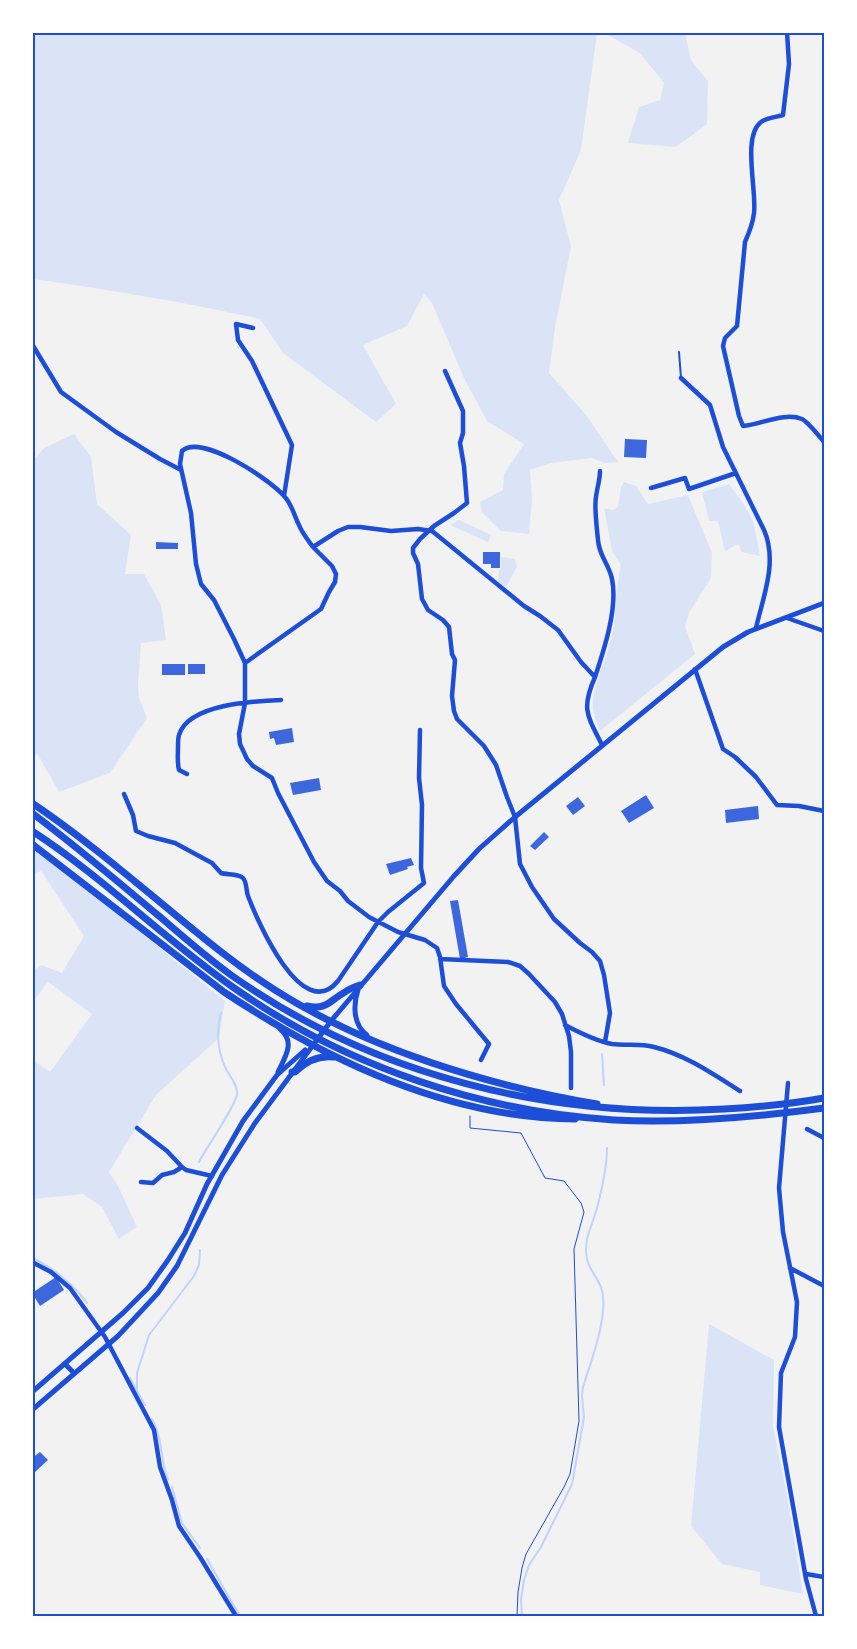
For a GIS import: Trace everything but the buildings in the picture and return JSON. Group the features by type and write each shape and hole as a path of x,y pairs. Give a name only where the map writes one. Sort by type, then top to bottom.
{"highway":[{"path":"32,803 92,848 214,947 274,990 331,1021 367,1038 418,1058 469,1074 523,1089 581,1101 648,1110"},
{"path":"32,813 221,967 277,1004 352,1044 428,1073 479,1088 570,1105 648,1110 682,1111 766,1107 824,1098"},
{"path":"32,830 58,848 212,972 272,1013 348,1052 395,1072 470,1096 529,1109 613,1120"},
{"path":"32,844 224,992 312,1045 392,1081 430,1095 462,1104 535,1117 613,1120 705,1119 824,1108"},
{"path":"301,1005 322,1007 334,1001 345,992 360,986"},
{"path":"292,1072 295,1072 305,1063 315,1058 328,1056 343,1059"}],"street":[{"path":"787,32 790,64 783,115 761,121 754,130 752,147 755,212 746,242 737,326 725,338 723,346 743,426 756,425 784,416 803,419 824,442"},
{"path":"253,328 236,324 238,340 252,361 292,445 284,496"},
{"path":"32,344 61,392 116,432 181,470"},
{"path":"445,372 463,411 463,433 460,443 467,502 429,530 413,550 418,564 422,598 425,607 450,627 452,654 455,660 452,696 454,711 457,719 484,746 496,765 506,797 515,817 520,864 532,887 554,919 600,961 610,1012 605,1042"},
{"path":"681,378 710,405 723,447 764,530 770,548 770,568 756,628"},
{"path":"245,663 321,609 335,582 336,574 332,566 313,547 299,526 291,506 284,496 242,464 204,448 192,446 183,450 180,457 181,470 191,513 196,564 201,584 214,600 245,663 244,703 239,734 240,744 247,759 253,766 272,778 314,862 327,881 359,910 378,922 404,934 425,940 439,952 444,986 456,1004 489,1044 481,1060"},
{"path":"600,471 596,498 597,538 599,553 612,577 614,592 608,638 587,696 586,706 602,745"},
{"path":"651,488 685,478 688,489 736,473"},
{"path":"313,547 348,527 387,531 429,530 524,606 558,630 581,662 595,677"},
{"path":"32,1410 109,1344 158,1293 176,1266 234,1156 254,1123 331,1021 473,856 515,817 730,641 756,628 824,603"},
{"path":"787,618 824,631"},
{"path":"694,670 723,749 736,757 756,777 777,805 799,806 824,811"},
{"path":"187,774 179,770 179,734 197,714 244,703 281,700"},
{"path":"124,794 133,815 136,831 175,843 214,864 221,874 237,875 243,878 248,896 272,949 296,980 306,988 323,991 334,986 378,922 424,883 421,868 420,730"},
{"path":"440,959 508,962 520,966 555,1002 562,1014 571,1052 571,1088"},
{"path":"360,986 356,998 355,1012 359,1026 367,1035 367,1038"},
{"path":"32,1392 126,1310 148,1288 176,1248 212,1176 243,1121 276,1075 287,1054 289,1044 286,1036 277,1025"},
{"path":"565,1025 580,1033 612,1044 638,1043 679,1055 740,1091"},
{"path":"276,1075 312,1045"},
{"path":"276,1075 286,1081"},
{"path":"788,1083 779,1188 783,1232 797,1302 795,1337 781,1373 779,1428 806,1574 816,1616"},
{"path":"137,1128 167,1151 186,1170 212,1176"},
{"path":"807,1129 824,1138"},
{"path":"141,1182 153,1183 162,1175 174,1172 182,1167"},
{"path":"32,1262 51,1272 70,1288 102,1331 154,1430 160,1467 179,1526 236,1616"},
{"path":"790,1268 824,1286"},
{"path":"126,1310 134,1319"},
{"path":"65,1364 74,1373"},
{"path":"806,1574 824,1576"}],"lane":[{"path":"679,352 681,378"}],"path":[{"path":"470,1116 470,1128 521,1133 545,1178 564,1181 584,1212 574,1249 578,1426 570,1474 526,1554 518,1592 517,1616"}],"shaded area":[{"path":"32,33 597,33 581,150 559,200 571,246 555,328 549,373 587,416 618,462 605,463 591,458 551,463 530,470 532,499 529,534 501,531 482,512 480,502 503,490 504,474 524,444 487,421 464,378 432,303 424,294 407,326 363,345 396,404 376,422 283,353 260,319 203,307 33,279"},
{"path":"604,33 685,33 691,60 708,81 707,124 676,147 628,143 639,107 660,100 664,83 640,53"},
{"path":"74,434 91,457 97,504 131,535 125,574 144,574 161,605 166,640 141,643 139,698 147,718 110,773 59,792 38,755 33,753 32,462 44,448"},
{"path":"624,482 636,486 648,504 688,495 712,553 711,578 689,613 685,626 695,654 600,731 593,712 593,699 611,640 621,565 612,551 604,508 613,510 618,507 621,487"},
{"path":"729,484 745,506 754,524 760,556 742,552 738,544 725,551 718,521 709,521 702,492"},
{"path":"459,520 491,535 488,542 450,525"},
{"path":"501,557 515,559 517,567 506,587 498,581"},
{"path":"33,848 55,863 225,1001 219,1038 156,1095 109,1172 118,1186 137,1227 119,1239 102,1207 83,1194 33,1199 33,1060 50,1072 92,1014 48,982 33,1002 33,971 41,965 62,973 84,936 41,871 33,874"},
{"path":"709,1324 774,1360 773,1427 788,1501 803,1594 760,1585 760,1572 722,1564 691,1526"}],"waterway":[{"path":"199,1162 231,1108 237,1094 236,1087 226,1069 219,1049 218,1028 221,1013"},
{"path":"602,1054 604,1085"},
{"path":"522,1616 521,1599 529,1565 541,1547 572,1484 584,1417 583,1387 595,1351 603,1310 601,1287 586,1257 586,1246 602,1186 607,1148"},
{"path":"137,1389 137,1373 149,1335 194,1276 199,1265 200,1250"},
{"path":"32,1258 62,1277 87,1303"},
{"path":"130,1378 145,1405"},
{"path":"152,1419 156,1426 168,1479"},
{"path":"172,1487 182,1523 200,1548"},
{"path":"207,1559 240,1616"}]}
